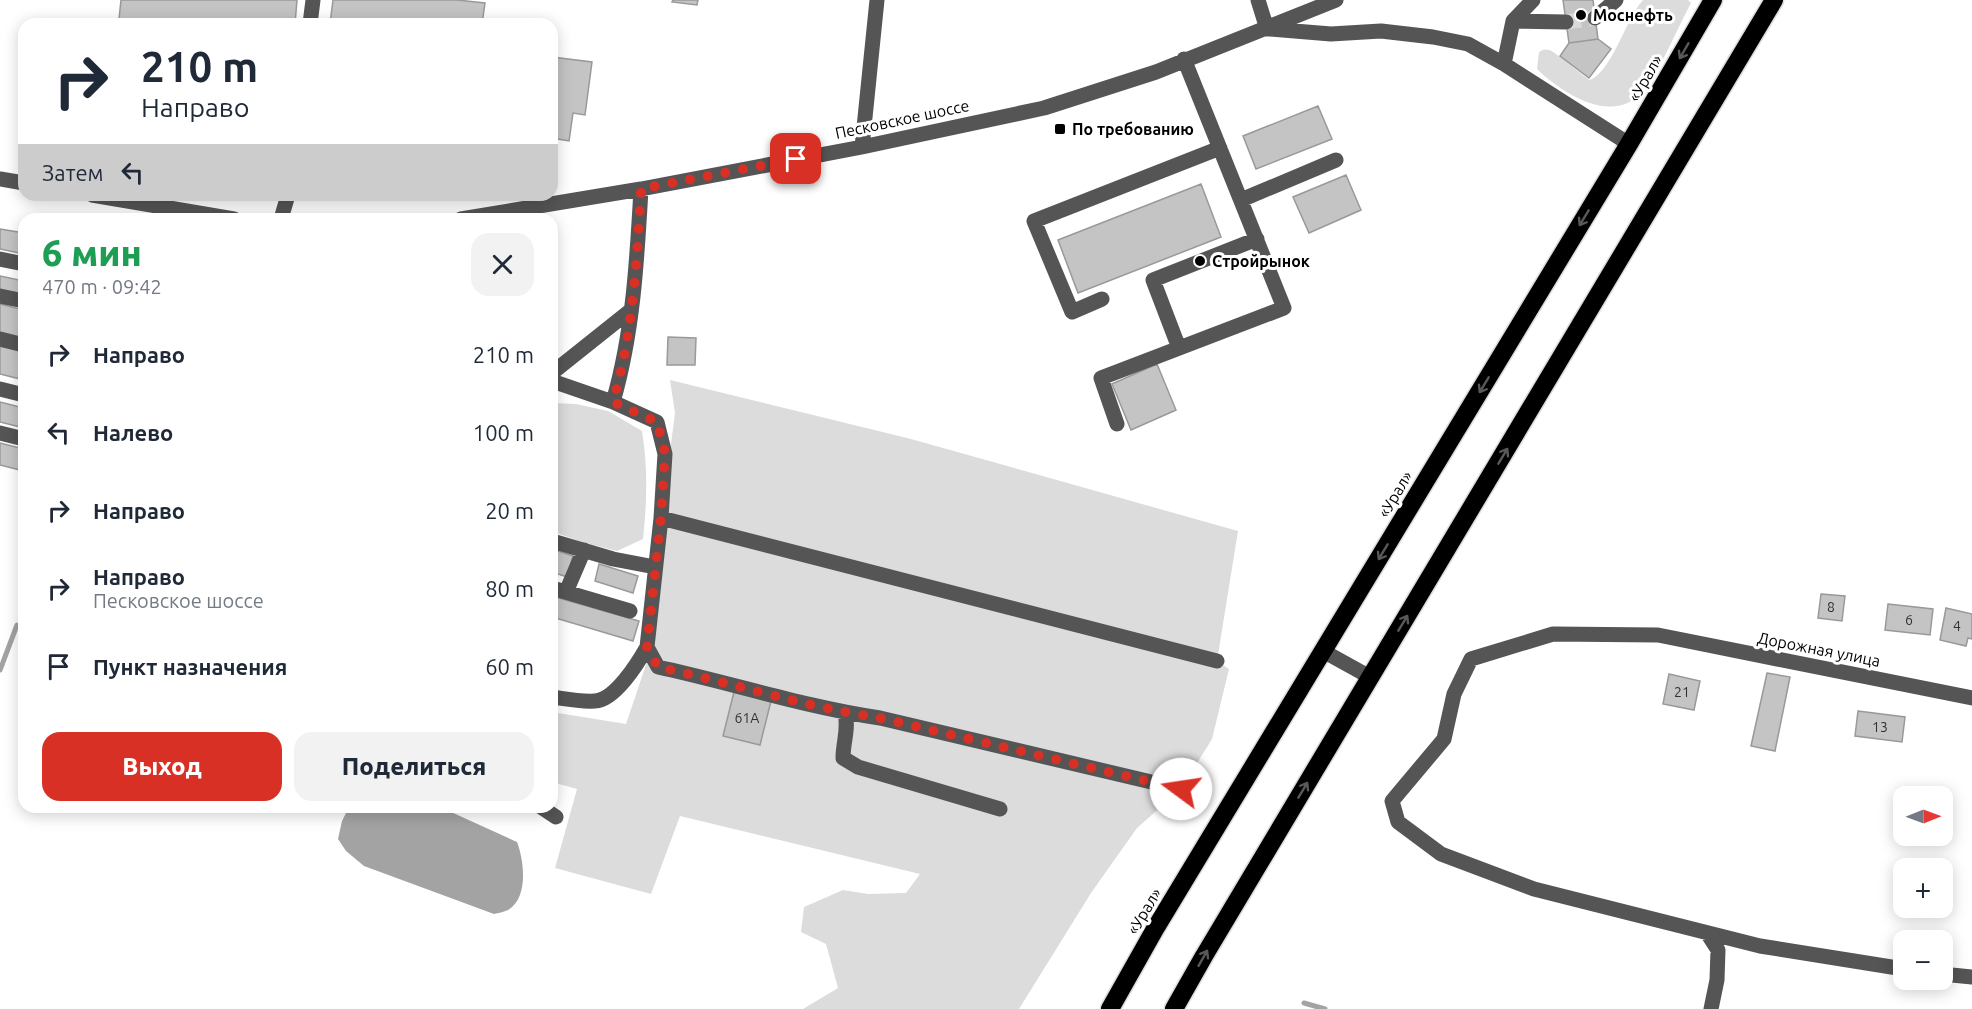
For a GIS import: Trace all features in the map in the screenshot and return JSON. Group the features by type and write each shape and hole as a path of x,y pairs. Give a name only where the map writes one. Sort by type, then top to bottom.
{"highway":[{"name":"«Урал»","path":"1110,1009 1155,930 1629,144 1713,0"},
{"path":"1174,1009 1774,0"}],"street":[{"path":"311,18 313,0"},
{"path":"862,147 877,0"},
{"path":"1258,0 1267,28 1331,33 1381,31 1468,44 1504,64 1629,144"},
{"path":"1504,64 1513,21 1533,0"},
{"path":"1595,18 1617,0"},
{"path":"1329,3 1320,16 1324,26 1331,33"},
{"name":"Песковское шоссе","path":"497,213 641,189 862,147 1044,108 1135,79 1329,3"},
{"path":"1513,21 1566,22"},
{"path":"1117,424 1101,378 1284,308 1184,59"},
{"path":"1102,299 1072,312 1034,221 1220,148"},
{"path":"1241,200 1336,160"},
{"path":"0,179 18,182"},
{"path":"613,402 624,364 637,262 641,189"},
{"path":"125,201 190,213"},
{"path":"1179,348 1153,280 1257,239"},
{"path":"0,259 18,263"},
{"path":"0,296 18,300"},
{"path":"558,368 631,310"},
{"path":"0,339 18,344"},
{"path":"558,383 613,402 657,422 665,453 661,518 647,647 638,664 616,690 598,702 558,698"},
{"path":"0,389 18,394"},
{"path":"0,433 18,438"},
{"path":"661,518 1217,661"},
{"path":"558,543 613,559 655,567"},
{"path":"584,550 559,590 630,611"},
{"name":"Дорожная улица","path":"1707,933 1534,889 1441,854 1398,822 1392,801 1444,739 1454,694 1471,659 1553,634 1658,635 1972,698"},
{"path":"647,647 658,667 711,678 845,713 880,718 1181,789"},
{"path":"1323,651 1370,677"},
{"path":"845,713 848,725 843,744 843,758 858,767 1000,809"},
{"path":"549,813 556,818"},
{"path":"1707,933 1760,946 1893,967"},
{"path":"1707,933 1718,950 1717,980 1711,1009"},
{"path":"1953,975 1972,977"}],"shaded area":[{"path":"1643,0 1688,0 1691,3 1649,83 1630,102 1616,106 1602,106 1588,102 1560,88 1537,69 1539,52 1549,50 1590,80 1598,75 1612,56"},
{"path":"670,380 911,439 1238,531 1217,661 1229,669 1212,739 1181,789 1137,828 1091,893 1019,1009 803,1009 838,988 826,944 801,932 804,907 843,890 868,894 906,893 920,874 680,816 651,894 555,868 577,789 558,784 558,713 626,724 650,653 655,567 675,413"},
{"path":"558,403 576,404 608,411 642,431 646,485 643,539 617,551 558,533"},
{"path":"346,813 453,813 517,842 523,868 519,897 508,910 494,914 364,866 346,851 338,839"}],"building":[{"path":"121,0 297,0 296,18 119,18"},
{"path":"333,0 457,0 485,3 483,18 331,18"},
{"path":"673,0 698,0 697,5 672,2"},
{"path":"1563,0 1593,0 1598,39 1569,43"},
{"path":"1598,39 1611,49 1589,78 1560,56 1569,43"},
{"path":"558,58 592,62 585,115 573,113 569,141 558,139"},
{"path":"1318,106 1332,139 1256,169 1243,136"},
{"path":"1346,175 1361,210 1309,233 1293,197"},
{"path":"1201,184 1221,237 1078,293 1058,240"},
{"path":"0,229 18,232 18,253 0,249"},
{"path":"0,276 18,280 18,294 0,290"},
{"path":"0,304 18,308 18,338 0,334"},
{"path":"668,337 696,338 695,365 667,365"},
{"path":"0,346 18,350 18,378 0,374"},
{"path":"1157,364 1176,410 1131,430 1112,384"},
{"path":"0,402 18,406 18,426 0,422"},
{"path":"0,443 18,448 18,470 0,465"},
{"path":"558,551 573,556 567,577 558,574"},
{"path":"599,564 638,576 633,593 595,581"},
{"path":"1821,594 1845,596 1842,621 1818,618"},
{"path":"558,598 639,621 633,641 558,619"},
{"path":"1888,604 1933,609 1930,635 1885,630"},
{"path":"1946,608 1972,614 1972,639 1968,638 1966,646 1940,640"},
{"path":"1767,673 1790,677 1775,751 1751,746"},
{"path":"1669,674 1700,681 1694,710 1663,704"},
{"path":"734,692 771,701 760,745 723,736"},
{"path":"1858,711 1905,717 1902,742 1855,736"}],"waterway":[{"path":"0,670 17,625"},
{"path":"1304,1003 1325,1009"}],"tunnel":[{"path":"1566,22 1595,18"}],"place":[{"name":"Моснефть","path":"1581,15"},
{"name":"По требованию","path":"1060,129"},
{"name":"Стройрынок","path":"1200,261"}],"route":[{"path":"796,159 641,189 637,262 624,364 613,402 657,422 665,453 661,518 647,647 658,667 711,678 845,713 880,718 1181,789"}]}
